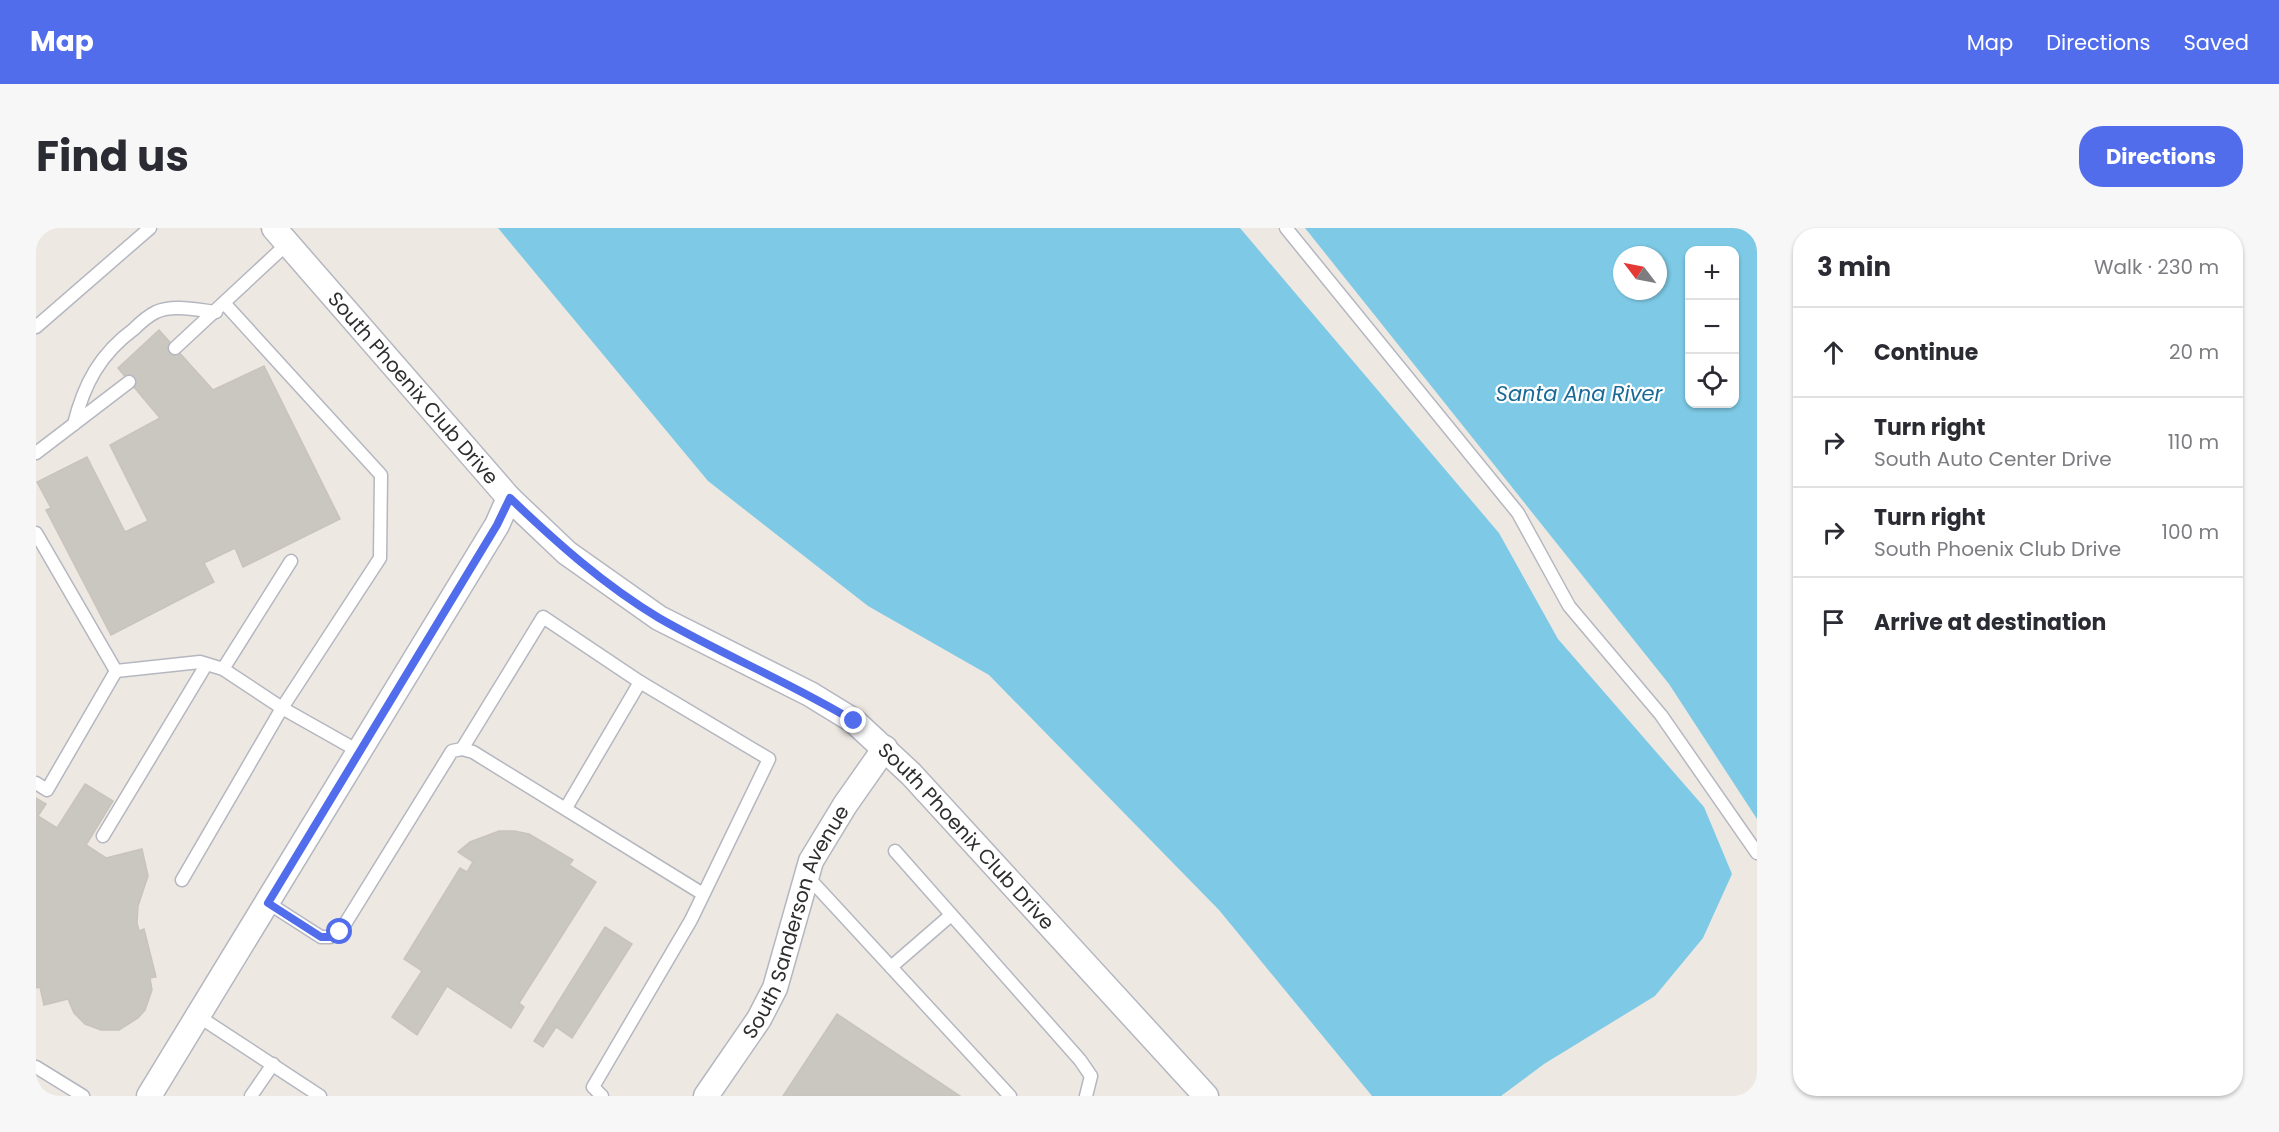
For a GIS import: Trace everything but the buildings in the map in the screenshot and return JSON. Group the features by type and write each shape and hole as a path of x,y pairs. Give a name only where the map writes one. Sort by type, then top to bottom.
{"street":[{"name":"South Phoenix Club Drive","path":"281,236 510,498 567,553 659,618 810,694 854,721 885,748 1206,1096"},
{"path":"149,1096 360,753 497,525 510,498"},
{"name":"South Sanderson Avenue","path":"706,1096 759,1019 775,988 806,875 831,827 885,748"}],"lane":[{"path":"36,327 150,228"},
{"path":"1286,228 1518,513 1569,606 1661,715 1757,853"},
{"path":"175,348 220,308 281,236"},
{"path":"74,424 80,398 93,370 114,344 157,311 178,308 220,308 381,475 380,558 282,708 182,880"},
{"path":"36,453 129,382"},
{"path":"36,533 116,671"},
{"path":"223,669 291,561"},
{"path":"462,749 543,617 640,682 769,759 691,920 593,1087 602,1096"},
{"path":"116,671 200,662 223,669 282,708 360,753"},
{"path":"103,836 206,665"},
{"path":"36,783 47,790 116,671"},
{"path":"566,808 640,682"},
{"path":"268,903 321,937 330,937 340,932 452,751 462,749 473,752 703,894"},
{"path":"895,851 1080,1060 1091,1076 1086,1096"},
{"path":"806,875 1010,1096"},
{"path":"891,968 951,915"},
{"path":"198,1016 320,1096"},
{"path":"251,1096 273,1064"},
{"path":"36,1067 83,1096"}],"water":[{"path":"498,228 1240,228 1499,533 1558,639 1704,807 1732,874 1703,938 1655,996 1544,1064 1501,1096 1372,1096 1219,910 989,675 868,606 708,481"},
{"name":"Santa Ana River","path":"1305,228 1757,228 1757,819 1669,684"}],"route":[{"path":"340,932 330,937 321,937 268,903 497,525 510,498 567,553 659,618 810,694 854,721"}]}
